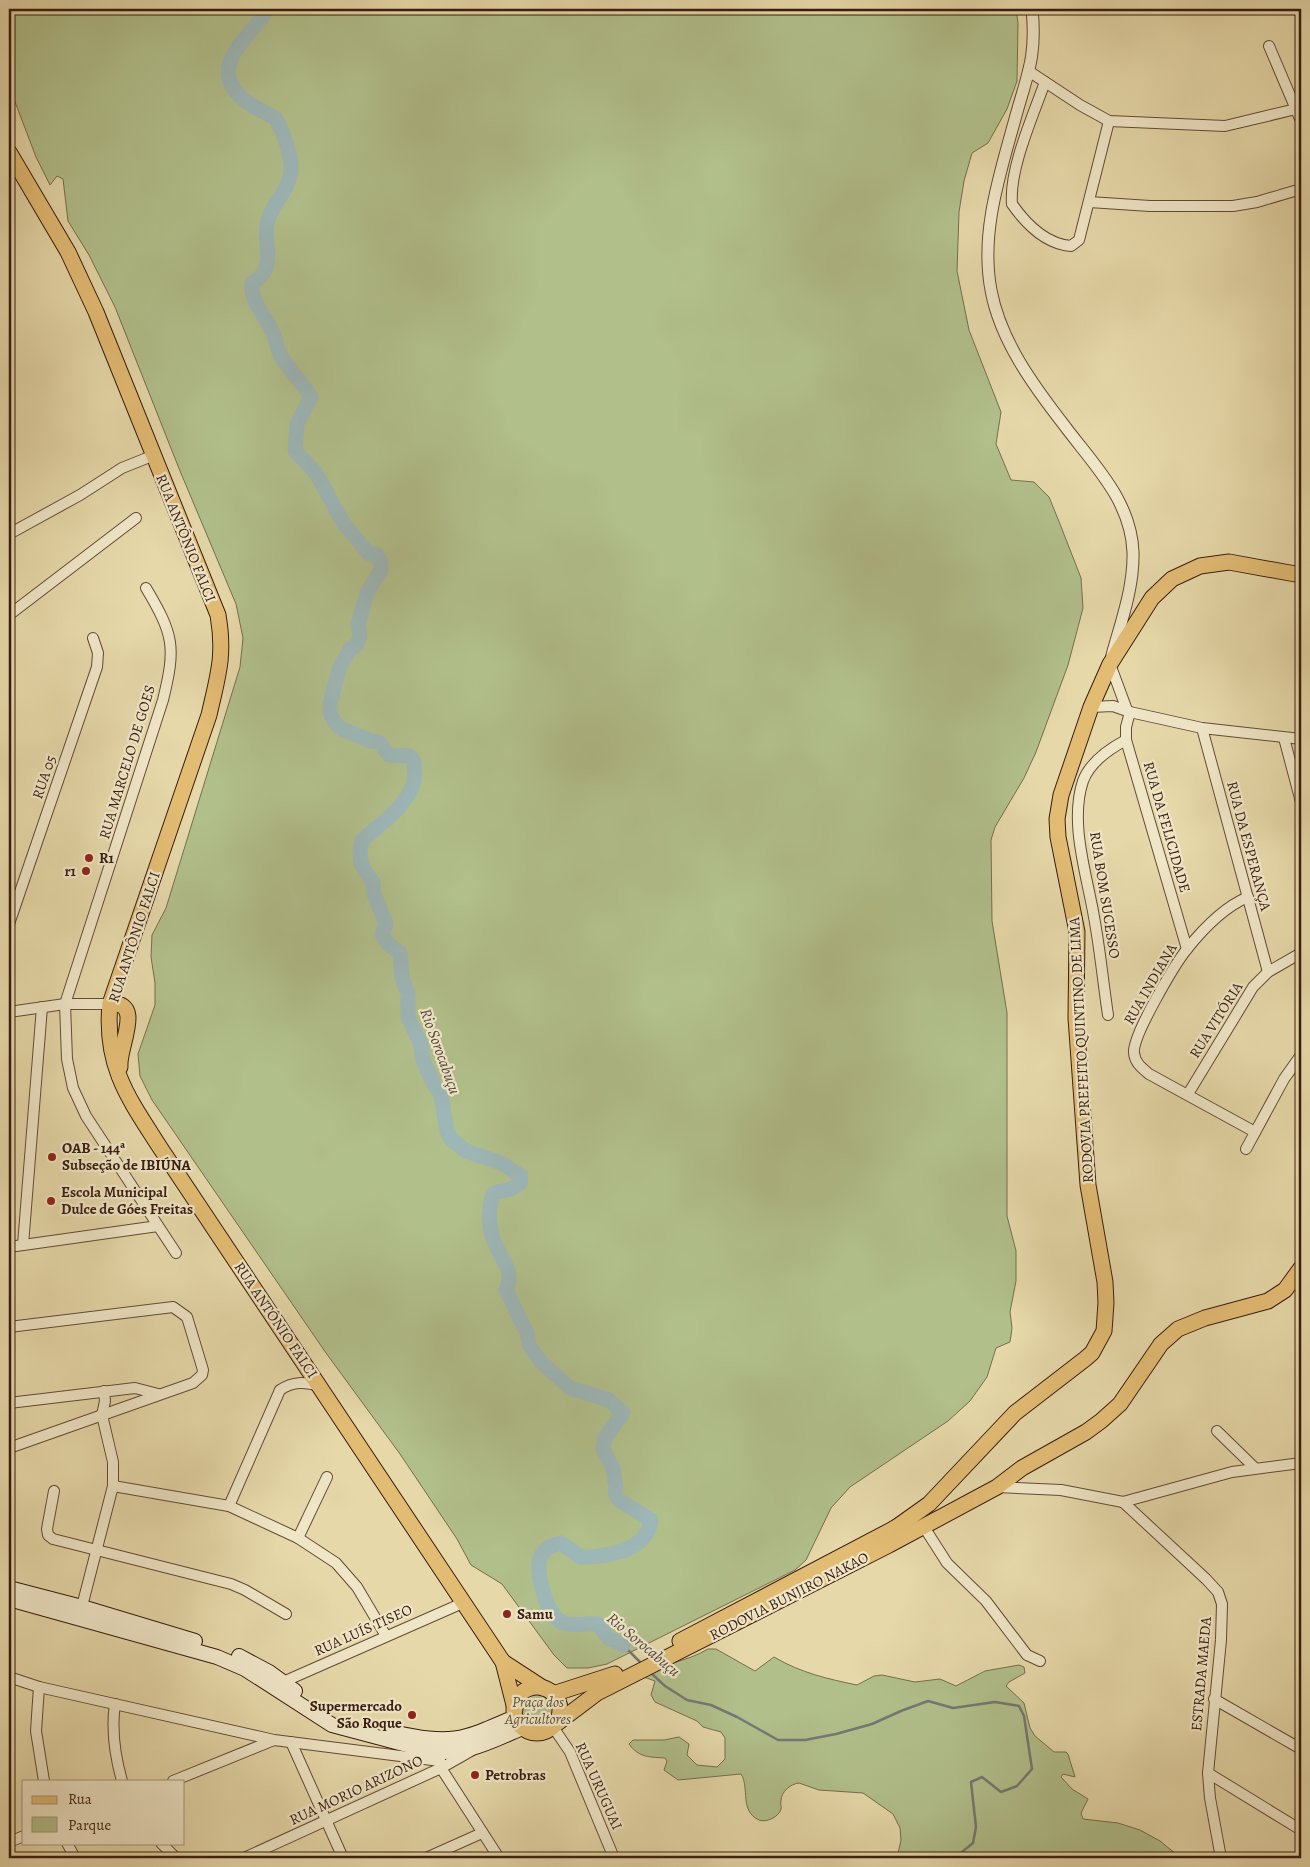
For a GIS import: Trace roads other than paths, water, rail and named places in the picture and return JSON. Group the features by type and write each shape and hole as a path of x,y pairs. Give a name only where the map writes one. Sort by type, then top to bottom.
{"main road":[{"name":"RUA ANTÔNIO FALCI","path":"9,152 72,260 96,312 152,456 218,615 222,642 221,666 209,714 110,1004 126,1007 129,1012 129,1020 120,1052 121,1073 126,1094 465,1602 503,1662 518,1718"},
{"name":"RODOVIA PREFEITO QUINTINO DE LIMA","path":"891,1531 929,1504 1015,1412 1092,1353 1104,1331 1106,1322 1105,1282 1088,1185 1076,1018 1077,932 1058,837 1057,819 1061,795 1090,707 1110,664 1152,598 1172,579 1200,566 1229,562 1301,575"},
{"name":"RODOVIA BUNJIRO NAKAO","path":"548,1691 594,1682 623,1671 891,1531 999,1477 1022,1468 1086,1432 1114,1410 1139,1378 1161,1344 1178,1329 1205,1318 1268,1301 1285,1290 1301,1268"},
{"name":"RODOVIA BUNJIRO NAKAO","path":"554,1726 597,1693 924,1527 998,1487 1022,1468"},
{"path":"865,1557 910,1531 939,1507 959,1472"},
{"path":"9,1588 80,1613 217,1656 280,1686 330,1714 391,1732 429,1740 448,1741 464,1738 518,1718"},
{"path":"9,1599 80,1613"},
{"name":"RUA ANTÔNIO FALCI","path":"503,1662 548,1691"},
{"path":"280,1686 332,1725 441,1761 479,1746 518,1718"},
{"path":"527,1690 548,1691 560,1708 554,1726 537,1733 518,1718 516,1701 527,1690"}],"street":[{"path":"1032,9 1034,48 1030,72 1015,118 990,223 988,244 990,287 1000,322 1011,346 1035,385 1105,478 1123,508 1133,550 1133,568 1130,592 1110,664 1128,711"},
{"path":"1269,46 1301,121"},
{"path":"1030,72 1109,121 1225,126 1296,108"},
{"path":"1045,82 1020,154 1012,190 1012,204 1036,232 1060,245 1075,244 1081,233 1109,121"},
{"path":"1089,202 1150,206 1233,206 1257,202 1301,189"},
{"path":"9,534 80,495 122,468 152,456"},
{"path":"9,615 136,518"},
{"name":"RUA MARCELO DE GOES","path":"146,588 164,618 171,643 172,663 154,728 65,1004 66,1059 73,1088 86,1116 176,1254"},
{"name":"RUA 05","path":"9,924 97,667 98,653 93,638"},
{"path":"1090,707 1113,706 1202,728 1301,739"},
{"name":"RUA DA FELICIDADE","path":"1128,711 1126,740 1186,949"},
{"name":"RUA DA ESPERANÇA","path":"1202,728 1268,972"},
{"path":"1284,738 1301,802"},
{"name":"RUA BOM SUCESSO","path":"1108,1015 1094,918 1079,836 1079,818 1083,781 1092,766 1112,747 1126,740"},
{"name":"RUA INDIANA","path":"1188,1094 1149,1074 1139,1066 1134,1053 1136,1039 1143,1023 1186,949 1226,910 1248,897"},
{"name":"RUA VITÓRIA","path":"1188,1094 1253,987 1268,972 1301,953"},
{"path":"9,1012 65,1004 110,1004"},
{"path":"23,1245 42,1007"},
{"path":"1246,1149 1284,1079 1301,1054"},
{"path":"1188,1094 1255,1132"},
{"path":"9,1247 158,1226"},
{"path":"9,1327 173,1307 186,1317 202,1363 202,1376 193,1383 9,1448"},
{"path":"229,1506 280,1390 288,1385 307,1382 321,1387"},
{"path":"9,1403 135,1388 158,1394"},
{"path":"80,1613 113,1486 113,1462 102,1415 105,1401 104,1391"},
{"path":"1217,1431 1255,1468"},
{"path":"998,1487 1061,1490 1124,1502 1204,1478 1255,1468 1301,1463"},
{"path":"298,1538 327,1477"},
{"path":"113,1486 229,1506 298,1538 336,1563 357,1587 386,1636"},
{"path":"54,1491 47,1529 48,1535 53,1539 231,1584 286,1614"},
{"name":"ESTRADA MAEDA","path":"1124,1502 1218,1592 1222,1604 1208,1773 1210,1798 1221,1858"},
{"path":"924,1527 947,1563 986,1601 1027,1654 1040,1661"},
{"name":"RUA LUÍS TISEO","path":"280,1686 386,1636 465,1602"},
{"path":"9,1677 39,1687 274,1740 424,1755"},
{"path":"39,1687 36,1731 44,1780"},
{"path":"1214,1699 1301,1750"},
{"path":"115,1704 112,1719 114,1742 122,1780"},
{"name":"RUA URUGUAI","path":"554,1726 570,1752 614,1858"},
{"path":"175,1780 274,1740"},
{"path":"448,1741 441,1761 499,1858"},
{"path":"291,1742 343,1858"},
{"name":"RUA MORIO ARIZONO","path":"244,1858 326,1821 441,1761"},
{"path":"1208,1773 1301,1830"},
{"path":"426,1858 482,1832"},
{"path":"9,1842 22,1837"},
{"path":"68,1844 75,1858"},
{"path":"163,1844 176,1858"}],"waterway":[{"name":"Rio Sorocabuçu","path":"267,9 235,52 230,63 228,75 232,87 243,99 276,119 286,144 291,165 290,178 269,217 266,233 267,264 265,271 252,283 253,297 272,331 281,357 311,397 297,424 295,451 316,473 344,524 369,554 376,554 381,562 381,570 367,593 358,625 360,636 357,645 350,649 339,669 330,704 330,713 335,723 342,729 371,741 379,742 389,755 409,756 414,761 414,781 407,798 393,814 362,840 360,850 361,864 373,883 374,894 386,924 382,934 388,944 400,953 402,978 408,994 408,1017 421,1045 423,1060 432,1081 441,1095 447,1131 452,1140 466,1151 501,1163 521,1176 520,1183 511,1189 494,1193 489,1214 495,1243 509,1274 506,1290 527,1333 529,1345 541,1362 570,1388 609,1400 623,1413 605,1438 603,1450 613,1468 616,1487 615,1494 620,1501 651,1520 648,1531 634,1546 602,1556 580,1557 561,1543 551,1546 545,1551 539,1563 542,1587 547,1603 553,1615 559,1621 572,1625 598,1624 608,1638 623,1645"},
{"name":"Rio Sorocabuçu","path":"623,1645 642,1664"},
{"name":"Rio Sorocabuçu","path":"651,1673 665,1686 687,1700 711,1705 778,1740 805,1740 836,1734 872,1724 928,1701 953,1708 995,1702 1019,1706 1024,1716 1032,1769 1017,1786 1001,1792 982,1777 971,1782 976,1827 973,1843 962,1852 959,1858"}],"place":[{"name":"R1","path":"89,858"},
{"name":"r1","path":"86,871"},
{"name":"OAB - 144ª Subseção de IBIÚNA","path":"52,1157"},
{"name":"Escola Municipal Dulce de Góes Freitas","path":"51,1201"},
{"name":"Samu","path":"507,1614"},
{"name":"Supermercado São Roque","path":"412,1715"},
{"name":"Petrobras","path":"475,1775"}],"park label":[{"name":"Praça dos Agricultores","path":"538,1710"}]}
